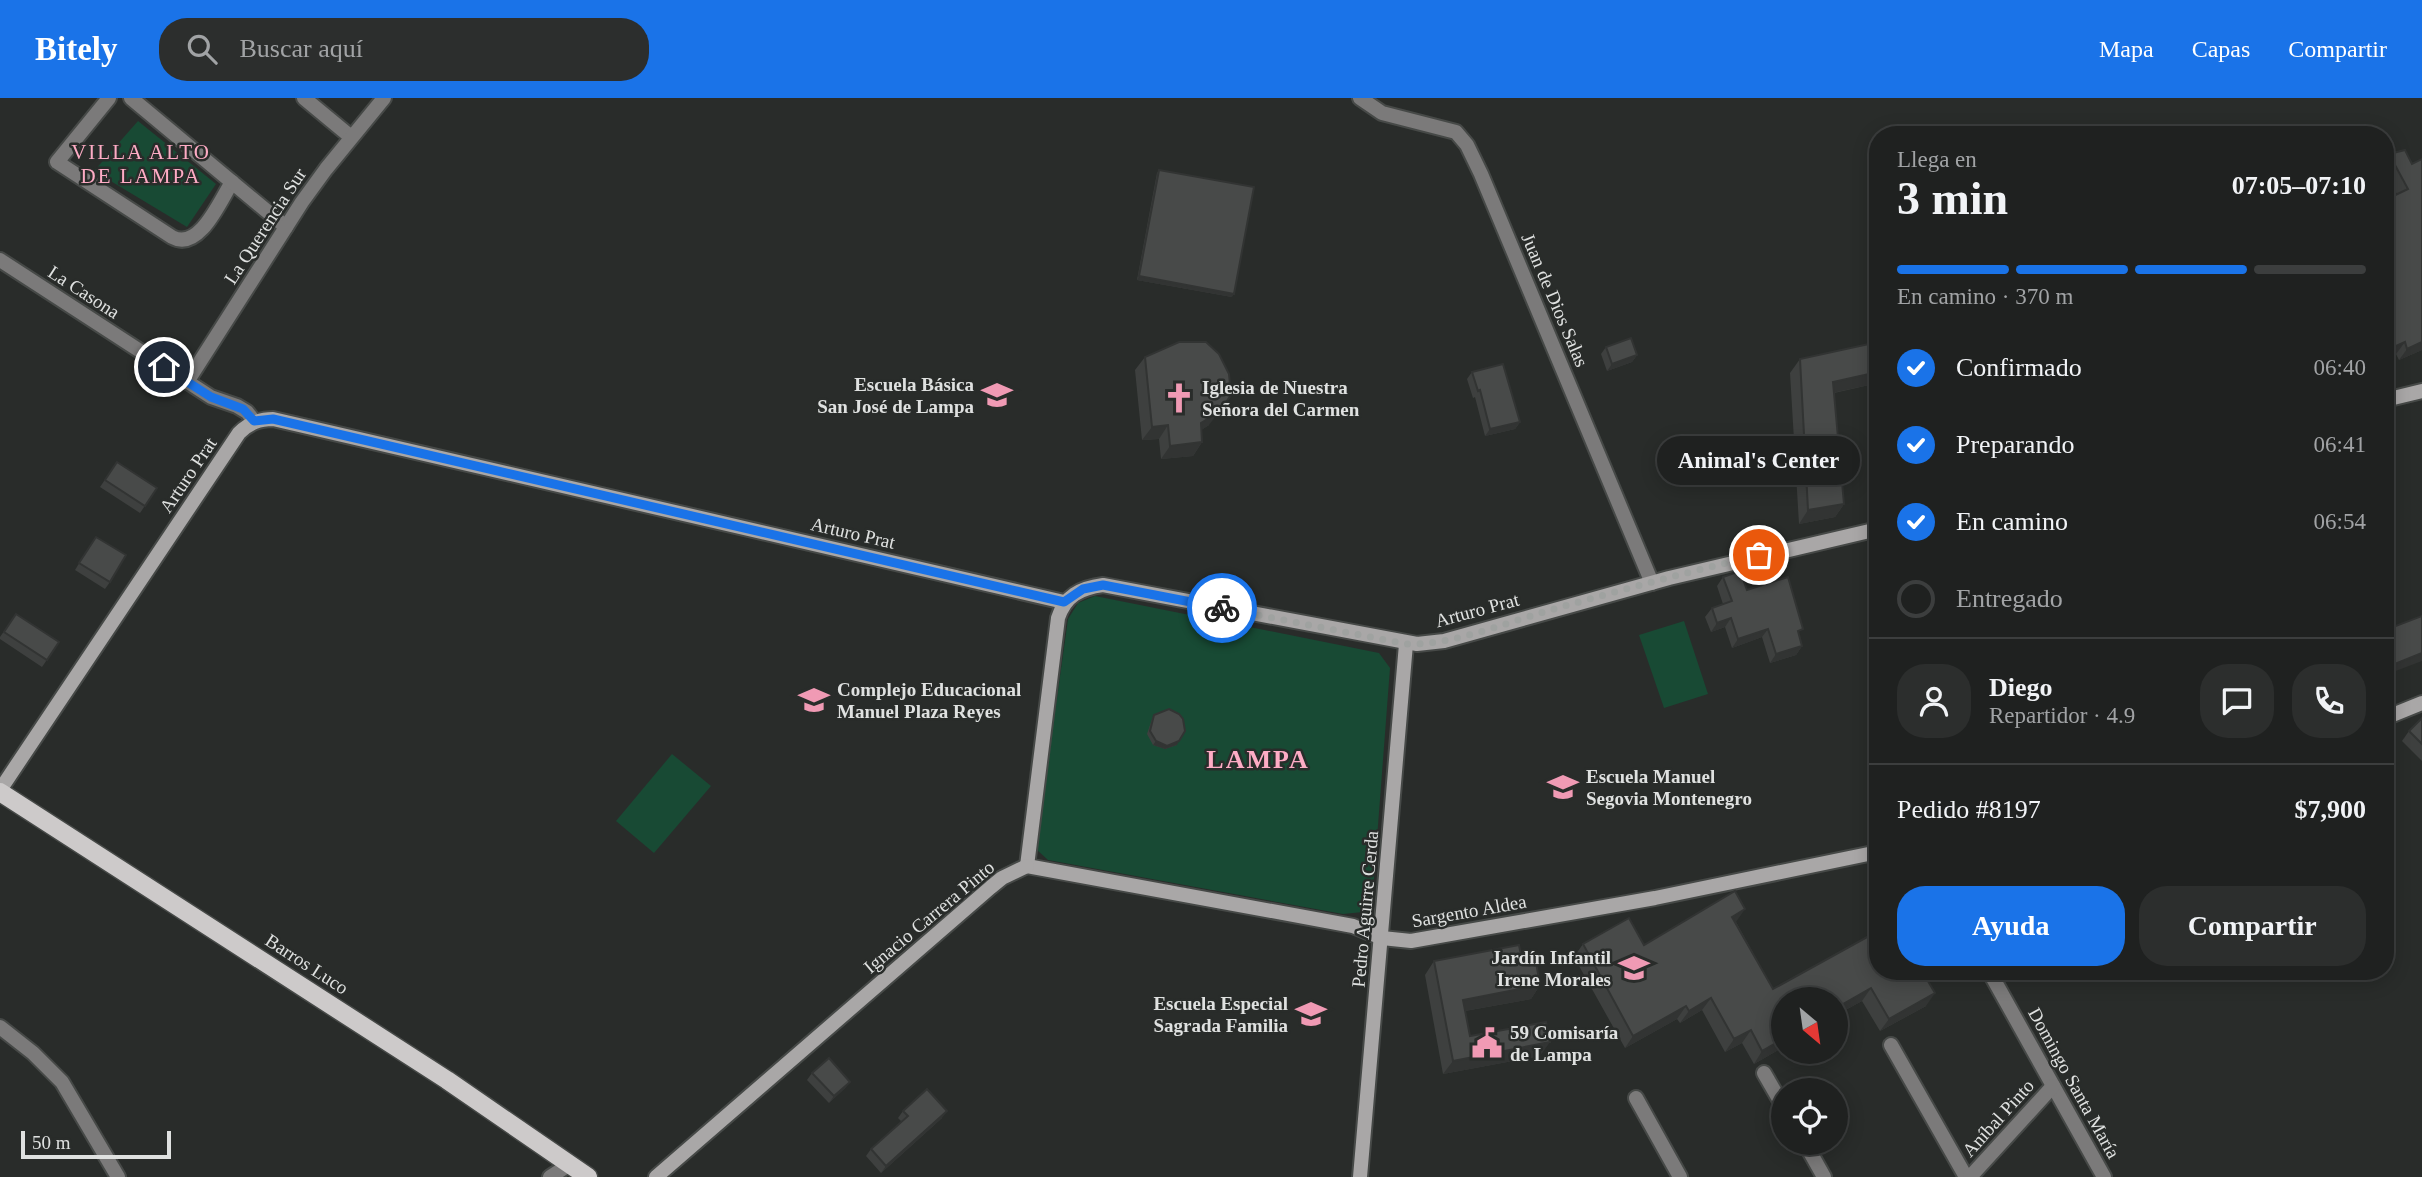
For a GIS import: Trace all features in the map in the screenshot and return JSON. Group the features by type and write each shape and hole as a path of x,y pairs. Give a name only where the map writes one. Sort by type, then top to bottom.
{"main road":[{"path":"2394,398 2422,391"},
{"name":"Arturo Prat","path":"0,791 239,433 254,421 273,419 1064,602 1083,589 1103,585 1406,644 1444,641 1652,583 1869,531"},
{"path":"1027,866 1058,618 1064,602"},
{"name":"Pedro Aguirre Cerda","path":"1360,1177 1406,644"},
{"path":"2394,715 2422,704"},
{"name":"Barros Luco","path":"0,791 436,1072 588,1177"},
{"name":"Sargento Aldea","path":"1027,866 1353,926 1382,938 1401,941 1421,940 1654,898 1869,854"},
{"name":"Ignacio Carrera Pinto","path":"656,1177 991,887 1027,866"}],"street":[{"path":"109,98 57,162 182,241 193,238 201,230 232,182"},
{"path":"131,98 286,227"},
{"path":"304,98 351,137"},
{"name":"La Querencia Sur","path":"187,382 326,169 384,98"},
{"name":"Juan de Dios Salas","path":"1360,98 1382,113 1456,132 1467,145 1487,186 1652,583"},
{"name":"La Casona","path":"0,261 211,397 243,409 254,421"},
{"name":"Domingo Santa María","path":"1994,980 2105,1177"},
{"path":"0,1027 33,1053 62,1082 118,1177"},
{"path":"1891,1045 1968,1177"},
{"path":"1764,1073 1771,1085"},
{"name":"Aníbal Pinto","path":"1968,1177 2053,1086"},
{"path":"1636,1098 1681,1177"},
{"path":"1812,1155 1825,1177"},
{"path":"551,1177 570,1164"}],"green space":[{"path":"138,121 216,184 187,227 94,171"},
{"path":"1095,596 1379,653 1390,668 1372,904 1363,912 1343,914 1048,860 1036,849 1068,619 1078,603"},
{"path":"1684,621 1708,694 1664,708 1639,635"},
{"path":"672,754 711,786 654,853 616,821"}],"building":[{"path":"2405,150 2412,164 2422,159 2422,342 2407,349 2405,342 2394,347 2394,196 2408,189 2394,163 2394,153"},
{"path":"1159,170 1254,187 1234,294 1139,276"},
{"path":"1631,338 1637,355 1612,364 1606,347"},
{"name":"Iglesia de Nuestra Señora del Carmen","path":"1179,342 1206,342 1219,354 1229,374 1231,395 1219,412 1201,423 1202,442 1170,446 1168,425 1152,427 1145,357"},
{"path":"1869,344 1869,374 1833,382 1844,504 1808,510 1800,359"},
{"path":"1503,364 1520,422 1490,429 1480,390 1478,391 1472,372"},
{"path":"117,462 157,488 145,506 105,480"},
{"path":"96,537 126,555 110,582 79,563"},
{"path":"1740,571 1747,590 1788,577 1803,629 1798,631 1802,646 1776,654 1768,629 1738,639 1731,618 1717,623 1712,608 1732,601 1723,577"},
{"path":"16,614 59,642 47,660 4,632"},
{"path":"2422,616 2422,653 2394,664 2394,627"},
{"path":"1169,709 1183,719 1185,731 1179,741 1167,746 1156,741 1150,731 1154,715"},
{"path":"2422,718 2422,744 2409,731"},
{"path":"1735,891 1745,909 1732,917 1772,987 1771,1046 1762,1051 1751,1030 1734,1039 1711,998 1689,1011 1686,1006 1633,1036 1583,944 1629,918 1644,945"},
{"path":"1869,936 1869,980 1927,980 1935,993 1889,1019 1871,988 1848,1001 1848,987 1777,987"},
{"path":"1519,945 1523,965 1536,962 1540,985 1463,1000 1470,1036 1546,1022 1550,1042 1453,1061 1434,961"},
{"path":"829,1058 850,1082 834,1096 812,1073"},
{"path":"927,1089 947,1111 886,1166 871,1149 908,1116 903,1111"}],"way so far":[{"path":"1222,608 1406,644 1429,643 1759,555"}],"place":[{"name":"Escuela Básica San José de Lampa","path":"997,395"},
{"name":"Iglesia de Nuestra Señora del Carmen","path":"1179,398"},
{"name":"Animal's Center","path":"1759,555"},
{"name":"Complejo Educacional Manuel Plaza Reyes","path":"814,700"},
{"name":"Escuela Manuel Segovia Montenegro","path":"1563,787"},
{"name":"Jardín Infantil Irene Morales","path":"1634,968"},
{"name":"Escuela Especial Sagrada Familia","path":"1311,1014"},
{"name":"59 Comisaría de Lampa","path":"1487,1043"}],"district":[{"name":"VILLA ALTO DE LAMPA","path":"141,164"},
{"name":"LAMPA","path":"1258,759"}],"route":[{"path":"164,367 211,397 243,409 254,421 273,419 1064,602 1083,589 1103,585 1222,608"}]}
